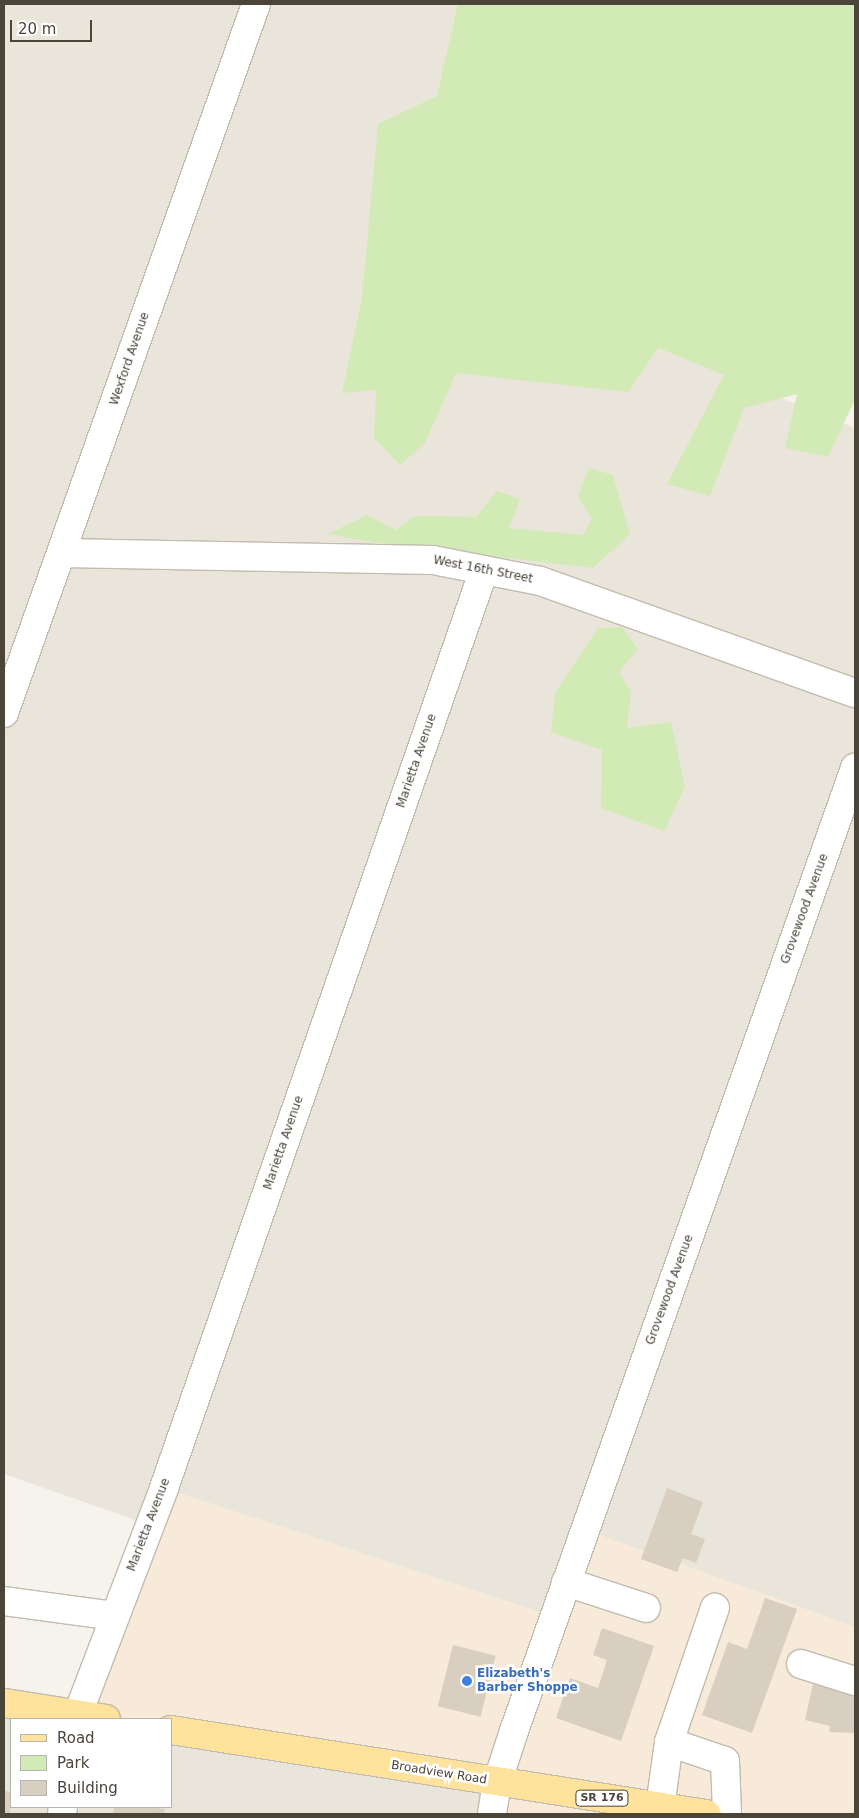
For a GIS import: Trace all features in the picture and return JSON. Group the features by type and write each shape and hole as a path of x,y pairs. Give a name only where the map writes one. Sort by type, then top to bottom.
{"main road":[{"path":"4,1703 76,1717 91,1718"},
{"name":"Broadview Road","path":"172,1730 706,1814"}],"street":[{"name":"Wexford Avenue","path":"4,713 256,4"},
{"name":"West 16th Street","path":"62,553 433,560 540,581 855,693"},
{"name":"Marietta Avenue","path":"76,1717 164,1488 484,570"},
{"name":"Grovewood Avenue","path":"492,1814 497,1782 566,1582 855,768"},
{"path":"566,1582 646,1608"},
{"path":"4,1600 115,1616"},
{"path":"660,1807 669,1742 715,1608"},
{"path":"801,1664 855,1681"},
{"path":"669,1742 725,1761 728,1814"}],"shaded area":[{"path":"4,4 490,4 658,348 855,428 855,1627 585,1530 554,1617 164,1488 150,1525 4,1474"},
{"path":"164,1488 554,1617 585,1530 855,1627 855,1814 492,1814 497,1783 172,1718 100,1718 77,1714"},
{"path":"4,1703 100,1718 10,1718 10,1808 172,1808 172,1730 497,1783 492,1814 4,1814"}],"green space":[{"path":"458,4 855,4 855,399 828,457 785,448 797,394 744,408 710,496 667,484 724,375 658,348 628,392 456,373 425,443 400,465 374,438 376,390 342,393 362,298 378,124 437,96"},
{"path":"589,468 613,475 630,534 593,568 372,542 328,534 367,515 396,530 415,516 476,517 497,491 520,499 509,528 583,535 592,519 578,496"},
{"path":"622,627 638,649 619,672 631,692 627,728 671,722 685,787 664,831 601,808 602,750 551,732 555,693 598,628"}],"building":[{"path":"667,1488 703,1502 691,1534 705,1539 696,1563 683,1558 677,1572 641,1559"},
{"path":"765,1598 797,1609 752,1733 702,1715 728,1642 747,1649"},
{"path":"602,1628 654,1646 621,1741 556,1718 570,1678 598,1688 607,1660 593,1655"},
{"name":"Elizabeth's Barber Shoppe","path":"453,1645 496,1656 480,1717 438,1706"},
{"path":"813,1684 855,1694 855,1733 829,1732 830,1726 805,1720"},
{"path":"4,1791 10,1792 10,1808 10,1814 4,1814"},
{"path":"114,1808 165,1809 164,1814 113,1814"}],"place":[{"name":"Elizabeth's Barber Shoppe","path":"467,1681"}]}
